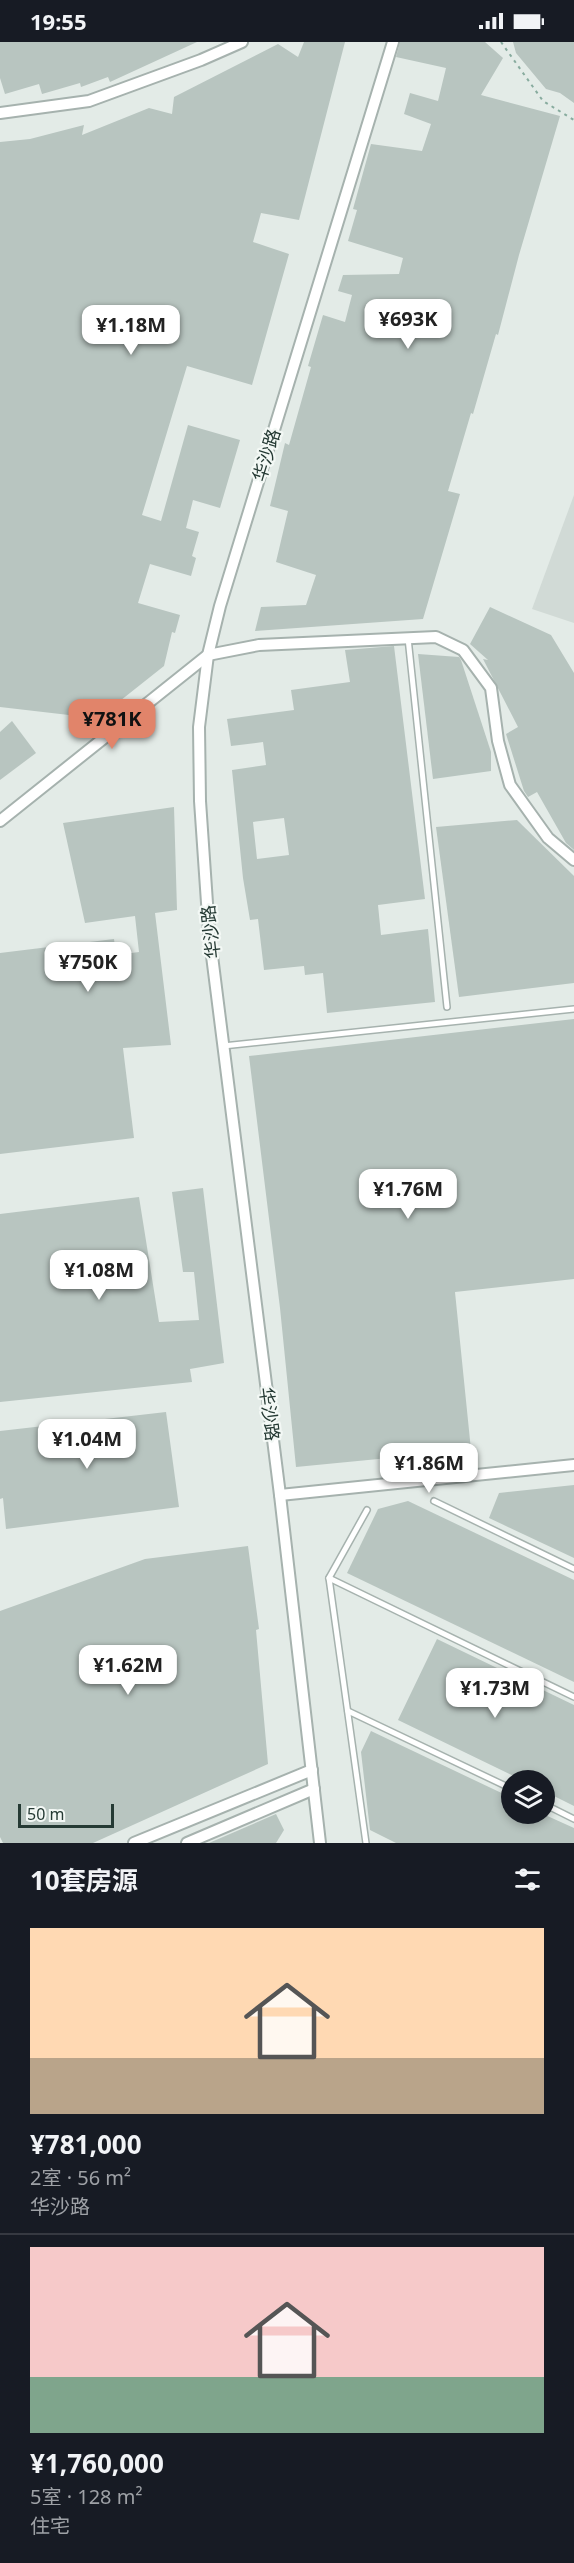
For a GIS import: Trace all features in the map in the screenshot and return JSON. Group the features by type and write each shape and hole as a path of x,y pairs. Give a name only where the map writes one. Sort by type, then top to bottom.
{"street":[{"path":"0,113 89,101 201,60 242,42"},
{"name":"华沙路","path":"320,1843 280,1495 209,932 200,801 199,727 208,654 220,606 393,42"},
{"path":"0,821 208,654 259,645 436,637 463,650 491,688 498,741 510,785 548,838 574,860"},
{"path":"280,1495 574,1465"},
{"path":"134,1843 312,1770"},
{"path":"187,1843 314,1790"}],"lane":[{"path":"408,638 447,1007"},
{"path":"223,1046 574,1009"},
{"path":"434,1501 574,1569"},
{"path":"366,1843 329,1578 367,1510"},
{"path":"329,1578 574,1697"},
{"path":"348,1711 501,1784"},
{"path":"555,1810 574,1819"}],"path":[{"path":"501,42 543,101 574,120"}],"shaded area":[{"path":"574,495 574,623 532,609"}],"building":[{"path":"0,42 197,42 110,82 108,77 81,87 80,83 42,94 39,84 5,94 0,78"},
{"path":"304,42 345,42 299,220 261,213 253,242 289,254 252,385 187,366 142,515 161,521 188,425 240,440 220,508 193,500 186,528 199,532 192,556 196,558 191,576 150,564 138,603 180,615 175,633 172,632 164,666 111,708 86,717 0,707 0,142 30,139 84,125 82,135 149,108 172,114 174,97 278,44 298,57"},
{"path":"400,42 485,42 503,58 481,95 560,116 498,335 496,334 448,491 460,494 423,619 255,631 261,607 306,605 316,575 276,562 288,511 270,506 285,443 289,445 323,315 345,322 352,295 338,291 343,275 399,274 403,258 348,241 357,210 353,209 371,144 422,151 431,124 404,114 410,93 438,101 446,68 396,57"},
{"path":"513,42 574,42 574,103 560,93 546,89 516,53"},
{"path":"490,607 551,635 574,673 574,850 566,843 537,792 528,797 524,791 506,734 518,727 483,659 488,660 470,644"},
{"path":"394,646 425,899 378,905 381,935 428,929 435,1002 327,1013 323,973 305,975 304,966 264,970 258,919 250,920 243,878 232,770 266,765 263,742 231,746 227,719 294,710 291,690 350,682 345,650","holes":["284,818 289,855 257,859 253,822"]},
{"path":"418,654 459,657 461,660 491,752 491,771 433,779"},
{"path":"12,721 36,753 0,780 0,732"},
{"path":"174,807 177,910 155,913 171,1045 123,1048 134,1138 0,1154 0,953 114,939 116,955 139,952 135,916 85,923 63,823"},
{"path":"517,820 574,876 574,983 459,997 436,827"},
{"path":"574,1019 574,1279 455,1292 471,1450 296,1467 280,1308 249,1056"},
{"path":"203,1188 224,1363 190,1369 192,1382 0,1402 0,1214 139,1197 159,1322 199,1320 194,1272 183,1272 172,1192"},
{"path":"166,1412 179,1507 6,1529 3,1498 0,1499 0,1431"},
{"path":"574,1485 574,1558 489,1518 499,1493"},
{"path":"408,1501 574,1580 574,1682 347,1573 378,1509"},
{"path":"248,1546 259,1629 256,1630 268,1764 93,1843 3,1843 0,1837 0,1611 145,1559"},
{"path":"437,1639 574,1705 574,1806 555,1796 555,1770 501,1770 398,1720"},
{"path":"371,1731 501,1793 501,1824 555,1824 555,1819 574,1828 574,1843 396,1843 370,1830 361,1752"},
{"path":"276,1814 284,1830 276,1843 209,1843"}]}
